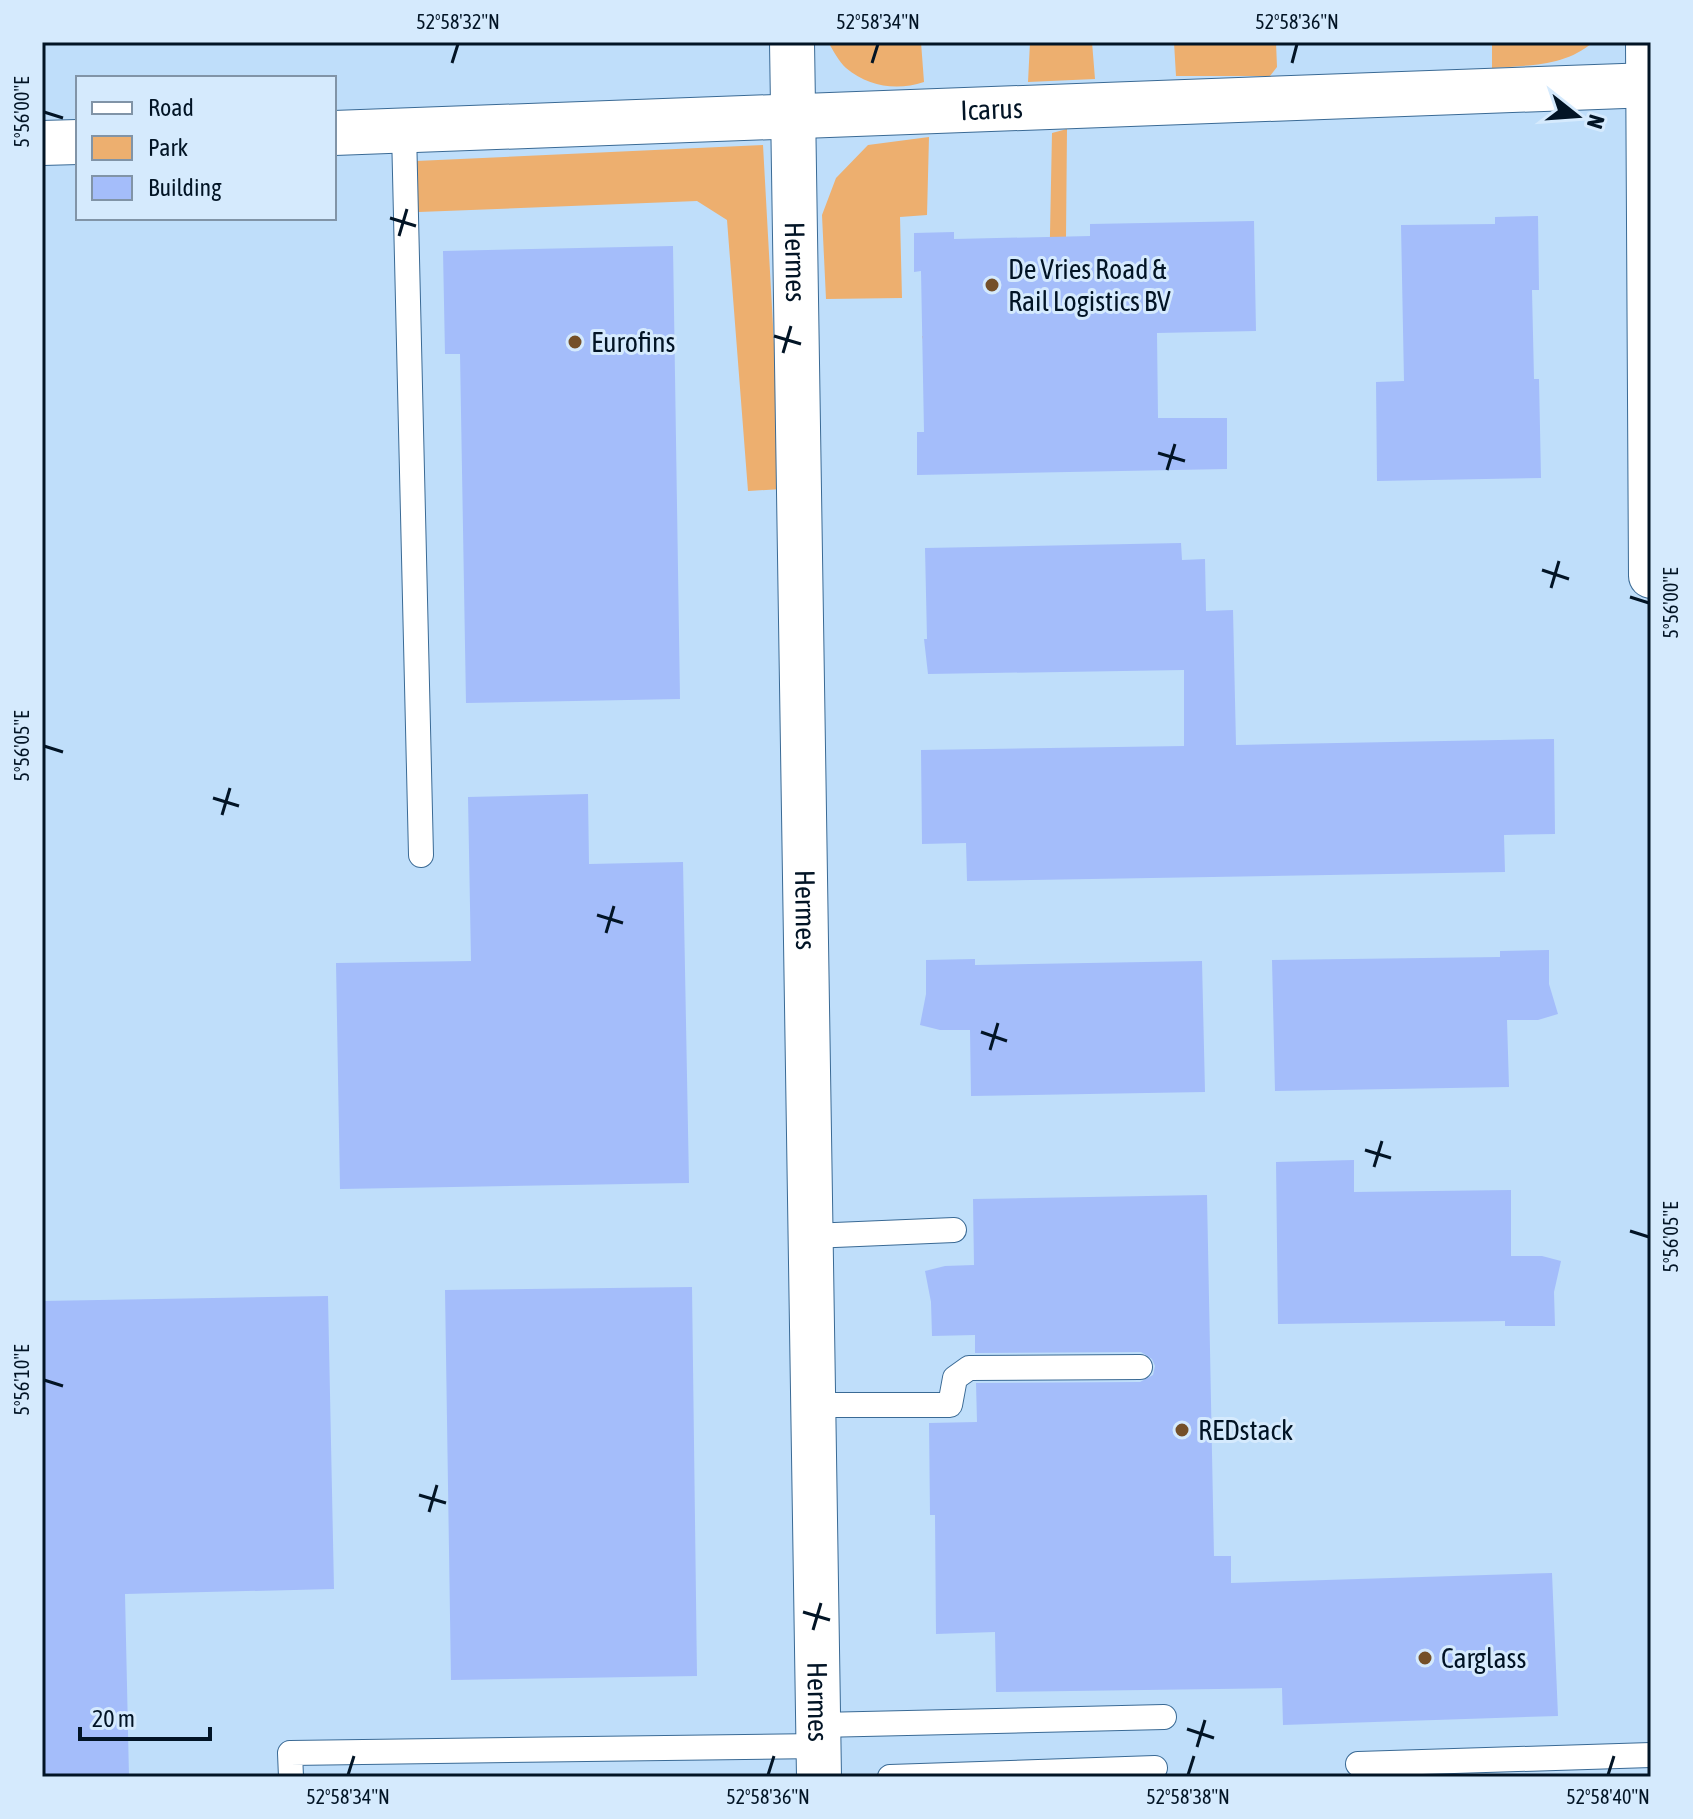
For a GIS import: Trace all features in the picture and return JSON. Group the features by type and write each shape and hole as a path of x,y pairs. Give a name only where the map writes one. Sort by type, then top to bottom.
{"street":[{"name":"Hermes","path":"792,42 819,1749"},
{"path":"1648,42 1651,576"},
{"name":"Icarus","path":"336,133 1650,85"},
{"path":"42,143 76,142"}],"lane":[{"path":"404,131 421,855"},
{"path":"811,1236 954,1230"},
{"path":"814,1405 950,1405 955,1378 969,1368 1140,1367"},
{"path":"291,1777 290,1753 819,1749 1164,1717"},
{"path":"1358,1764 1651,1755"},
{"path":"890,1777 1155,1768"}],"green space":[{"path":"828,42 921,42 924,82 894,87 864,79 843,65"},
{"path":"1030,42 1092,42 1095,79 1028,82"},
{"path":"1174,42 1276,42 1277,67 1270,76 1176,76"},
{"path":"1492,42 1593,42 1558,60 1492,68"},
{"path":"1067,129 1065,347 927,353 922,336 1048,334 1052,133"},
{"path":"929,137 927,215 900,217 902,298 826,299 822,215 836,178 868,145"},
{"path":"763,145 782,489 748,491 727,220 697,201 393,213 394,162"}],"building":[{"path":"1538,216 1539,290 1532,290 1534,379 1539,379 1541,478 1377,481 1376,382 1404,381 1401,225 1495,224 1495,217"},
{"path":"1254,221 1256,331 1157,333 1158,418 1227,418 1227,469 917,475 917,432 924,432 921,271 914,272 914,233 954,232 954,239 1090,236 1090,224"},
{"path":"673,246 680,699 466,703 460,354 445,354 443,251"},
{"path":"1181,543 1182,560 1205,559 1206,611 1233,610 1236,745 1554,739 1555,834 1504,835 1505,872 967,881 966,843 922,844 921,750 1184,746 1184,670 928,674 924,639 927,639 925,548"},
{"path":"588,794 589,864 683,862 689,1183 340,1189 336,963 471,961 468,797"},
{"path":"1549,950 1549,984 1558,1014 1538,1020 1507,1020 1509,1087 1275,1091 1272,960 1500,957 1500,951"},
{"path":"975,959 975,965 1202,961 1205,1092 971,1096 970,1030 940,1030 920,1025 926,994 926,960"},
{"path":"1354,1160 1354,1192 1511,1190 1511,1256 1542,1256 1561,1261 1554,1292 1555,1326 1505,1326 1505,1321 1278,1324 1276,1162"},
{"path":"1207,1195 1214,1556 1231,1556 1231,1583 1552,1573 1558,1716 1283,1725 1282,1688 996,1692 995,1632 936,1634 935,1515 930,1515 929,1423 977,1422 976,1383 1140,1382 1153,1375 1155,1366 1152,1359 1141,1352 975,1353 975,1335 932,1336 931,1302 925,1271 945,1266 974,1265 973,1199"},
{"path":"692,1287 697,1676 451,1680 445,1290"},
{"path":"328,1296 334,1589 125,1594 129,1777 42,1777 42,1301"}],"place":[{"name":"De Vries Road & Rail Logistics BV","path":"992,285"},
{"name":"Eurofins","path":"575,342"},
{"name":"REDstack","path":"1182,1430"},
{"name":"Carglass","path":"1425,1658"}]}
